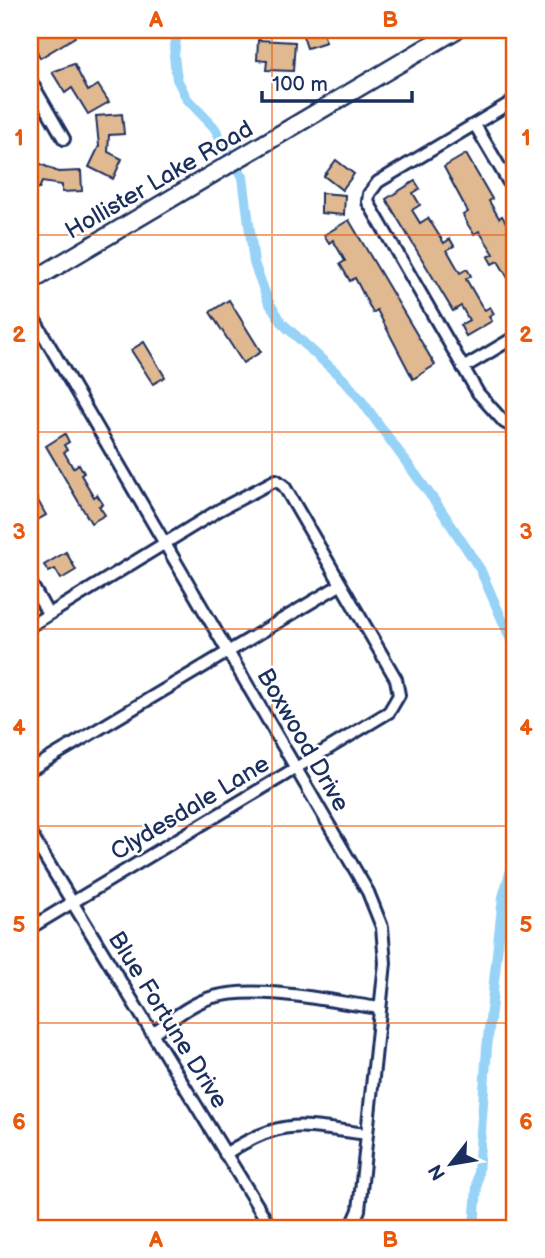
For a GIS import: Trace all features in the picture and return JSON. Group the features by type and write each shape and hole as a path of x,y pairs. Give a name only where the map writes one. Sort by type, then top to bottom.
{"street":[{"name":"Hollister Lake Road","path":"30,282 456,30"},
{"path":"30,80 64,139"},
{"path":"515,100 378,182 369,194 375,218 463,368 490,409 515,428"},
{"path":"475,125 515,193"},
{"name":"Boxwood Drive","path":"30,312 376,909 385,944 380,1008 359,1210 351,1228"},
{"path":"463,368 515,337"},
{"path":"30,625 266,482 276,480 284,486 340,584 30,770"},
{"path":"30,582 48,614"},
{"name":"Clydesdale Lane","path":"30,928 389,712 399,695 396,679 340,584"},
{"name":"Blue Fortune Drive","path":"30,833 271,1228"},
{"path":"153,1033 198,1004 229,995 262,994 380,1008"},
{"path":"226,1154 264,1131 283,1126 367,1134"}],"building":[{"path":"41,30 71,30 75,37 40,58 30,36"},
{"path":"301,30 322,30 326,42 307,48"},
{"path":"258,40 295,42 293,71 266,70 267,61 257,60"},
{"path":"74,64 88,91 98,85 109,102 88,114 72,88 65,93 52,72"},
{"path":"122,114 124,134 109,135 108,152 122,159 113,179 89,167 99,146 96,116"},
{"path":"466,154 492,199 489,201 499,218 502,216 515,237 515,290 498,261 492,264 488,257 494,254 479,231 474,234 468,225 463,215 468,212 444,167"},
{"path":"30,159 58,172 81,171 82,191 62,192 62,185 42,182 39,189 30,185"},
{"path":"336,160 354,174 342,190 324,176"},
{"path":"415,181 420,189 413,193 420,205 412,210 420,223 428,218 444,243 450,239 454,246 447,250 460,273 467,269 471,276 466,279 481,305 485,310 490,307 494,314 489,317 492,321 466,336 460,325 469,320 461,306 453,311 386,199"},
{"path":"321,193 345,195 344,215 321,213"},
{"path":"349,220 435,365 413,379 377,310 373,313 355,278 350,281 340,264 345,261 333,240 329,243 324,235"},
{"path":"229,300 261,352 243,363 210,312"},
{"path":"144,342 165,377 153,384 131,350"},
{"path":"65,434 69,442 64,445 67,450 64,452 73,468 79,464 84,473 81,475 94,497 97,495 103,504 99,506 105,515 91,523 46,446"},
{"path":"36,497 46,515 30,524 30,500"},
{"path":"66,552 76,570 61,579 55,569 49,572 44,565"}],"waterway":[{"path":"177,30 174,56 177,79 187,99 214,127 243,177 254,263 268,301 283,324 344,380 361,400 439,507 480,569 515,649"},
{"path":"474,1228 487,1048 503,897 515,856"}]}
